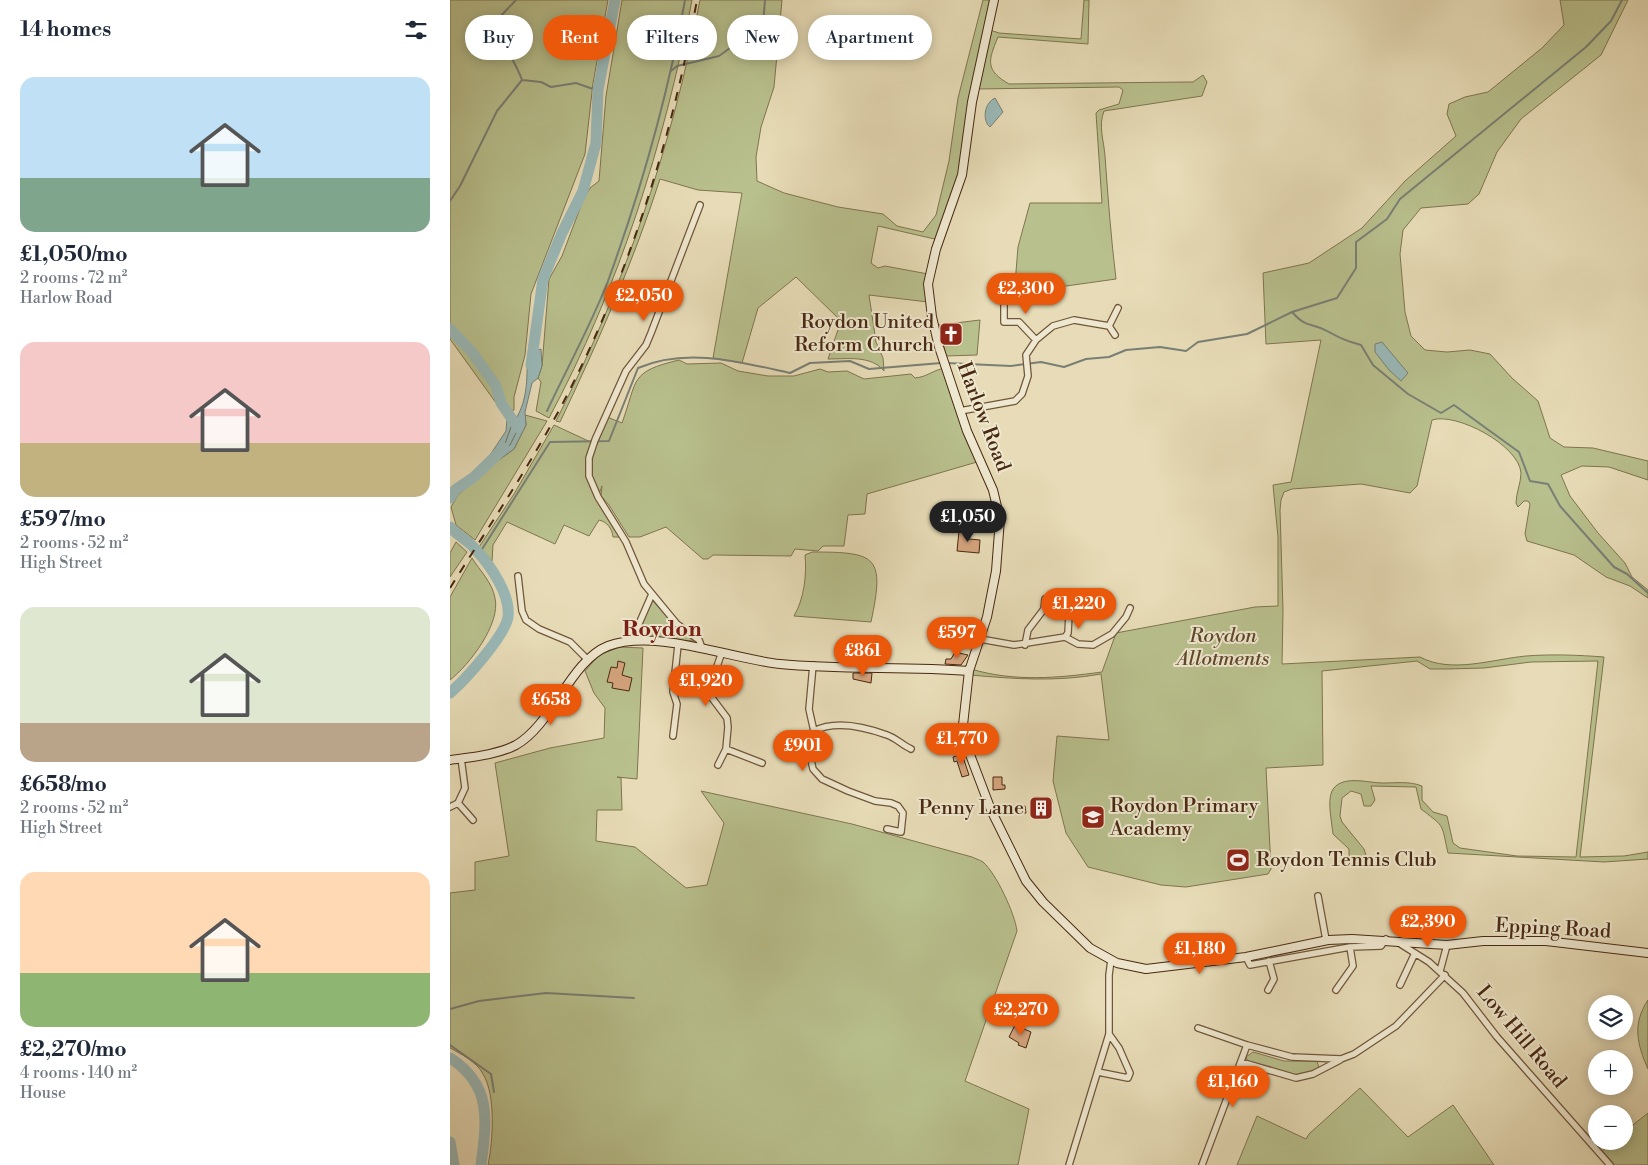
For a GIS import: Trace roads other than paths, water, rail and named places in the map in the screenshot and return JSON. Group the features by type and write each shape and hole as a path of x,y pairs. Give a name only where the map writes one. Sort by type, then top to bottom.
{"main road":[{"name":"Harlow Road","path":"969,672 987,617 996,572 1000,519 993,490 960,411 935,333 929,301 929,276 936,249 962,175 972,102 994,0"},
{"path":"450,760 497,751 515,745 528,736 588,660 605,648 630,642 702,648 772,663 916,668 969,672"},
{"name":"Epping Road","path":"969,672 964,712 966,739 991,810 1009,849 1026,881 1043,902 1090,948 1111,960 1128,966 1146,968 1246,957 1326,940 1386,939 1397,942 1447,945 1483,941 1546,941 1648,953"}],"street":[{"path":"700,205 646,345 626,371 595,440 588,467 598,497 614,520 644,584 677,624 699,640 702,648"},
{"path":"1004,301 1004,322 1019,322 1036,340"},
{"path":"1109,326 1118,308"},
{"path":"960,411 987,404 1015,401 1022,394 1028,376 1026,355 1036,340 1053,326 1064,321 1109,326"},
{"path":"1109,326 1115,336"},
{"path":"518,576 522,611 526,620 539,629 570,642 588,660"},
{"path":"630,642 652,594"},
{"path":"1025,645 1028,630 1044,609 1045,599"},
{"path":"980,639 998,644 1025,645 1065,638 1084,646 1100,642 1112,634 1126,617 1130,608"},
{"path":"1065,638 1068,633 1070,614"},
{"path":"673,736 677,704 673,692 678,645"},
{"path":"718,765 726,749 729,736 727,718 712,698 716,672 722,652"},
{"path":"813,665 809,709 814,731 813,769 817,775 848,791 898,806 903,813 901,832 887,830"},
{"path":"814,731 831,725 849,726 886,735 911,749"},
{"path":"726,749 762,764"},
{"path":"450,807 458,803 465,788 461,758"},
{"path":"458,803 473,820"},
{"path":"1318,896 1326,940"},
{"path":"1246,957 1250,965 1350,947 1381,946 1386,939"},
{"name":"Low Hill Road","path":"1397,942 1416,952 1445,975 1610,1165"},
{"path":"1440,971 1447,945"},
{"path":"1336,990 1353,966 1350,947"},
{"path":"1400,984 1416,952"},
{"path":"1068,1165 1098,1072 1108,1034 1111,960"},
{"path":"1268,990 1274,979 1269,961"},
{"path":"1241,1062 1289,1078 1304,1077 1321,1070 1354,1054 1396,1026 1445,975"},
{"path":"1198,1028 1247,1045 1292,1056 1318,1056 1341,1059"},
{"path":"1098,1072 1123,1079 1128,1078 1130,1073 1119,1048 1108,1034"},
{"path":"1202,1165 1247,1045"},
{"path":"1318,1056 1321,1070"}],"water":[{"path":"995,98 1003,112 990,127 986,121 985,112 988,104"},
{"path":"1382,342 1408,373 1401,381 1389,370 1375,352 1375,344"},
{"path":"541,349 542,366 538,378 532,383 525,412 526,425 514,449 496,462 490,455 506,431 507,419 517,417 524,401 528,353"}],"waterway":[{"path":"516,0 495,22 500,37 522,80"},
{"path":"531,365 543,279 562,233 583,191 596,143 598,90 615,0"},
{"path":"547,411 594,314 620,247 662,107 685,0"},
{"path":"671,71 677,66 719,56 763,24 765,0"},
{"path":"946,363 1011,366 1041,362 1064,367 1086,359 1109,357 1126,350 1160,347 1186,351 1198,342 1247,334 1292,312 1337,298 1356,268 1356,242 1387,219 1400,199 1586,47 1611,21 1622,0"},
{"path":"450,201 460,186 497,111 522,80 541,82 551,87 576,83 593,89"},
{"path":"1292,312 1305,323 1322,328 1343,339 1361,345 1373,365 1408,394 1441,413 1454,405 1519,452 1530,481 1548,484 1560,506 1614,567 1627,574 1648,593"},
{"path":"450,329 472,352 496,386 501,403 518,428"},
{"path":"479,554 550,442 609,441 638,368 675,358 694,357 733,361 790,373 810,363 850,361 869,369 941,363"},
{"path":"450,498 455,490 474,477 504,448"},
{"path":"450,527 473,547 487,564 503,590 508,608 508,617 500,635 474,668 450,693"},
{"path":"450,1009 479,1001 546,993 634,998"},
{"path":"450,1045 491,1074 494,1092"},
{"path":"450,1058 464,1069 473,1080 480,1092 484,1105 485,1133 481,1165"},
{"path":"450,1142 454,1165"}],"railway":[{"path":"450,588 509,496 551,425 587,354 609,305 628,256 661,155 687,52 697,0"}],"place":[{"name":"Roydon United Reform Church","path":"951,334"},
{"name":"Penny Lane","path":"1041,808"},
{"name":"Roydon Primary Academy","path":"1093,817"},
{"name":"Roydon Tennis Club","path":"1238,860"}],"district":[{"name":"Roydon","path":"662,629"}],"park label":[{"name":"Roydon Allotments","path":"1223,648"}]}
